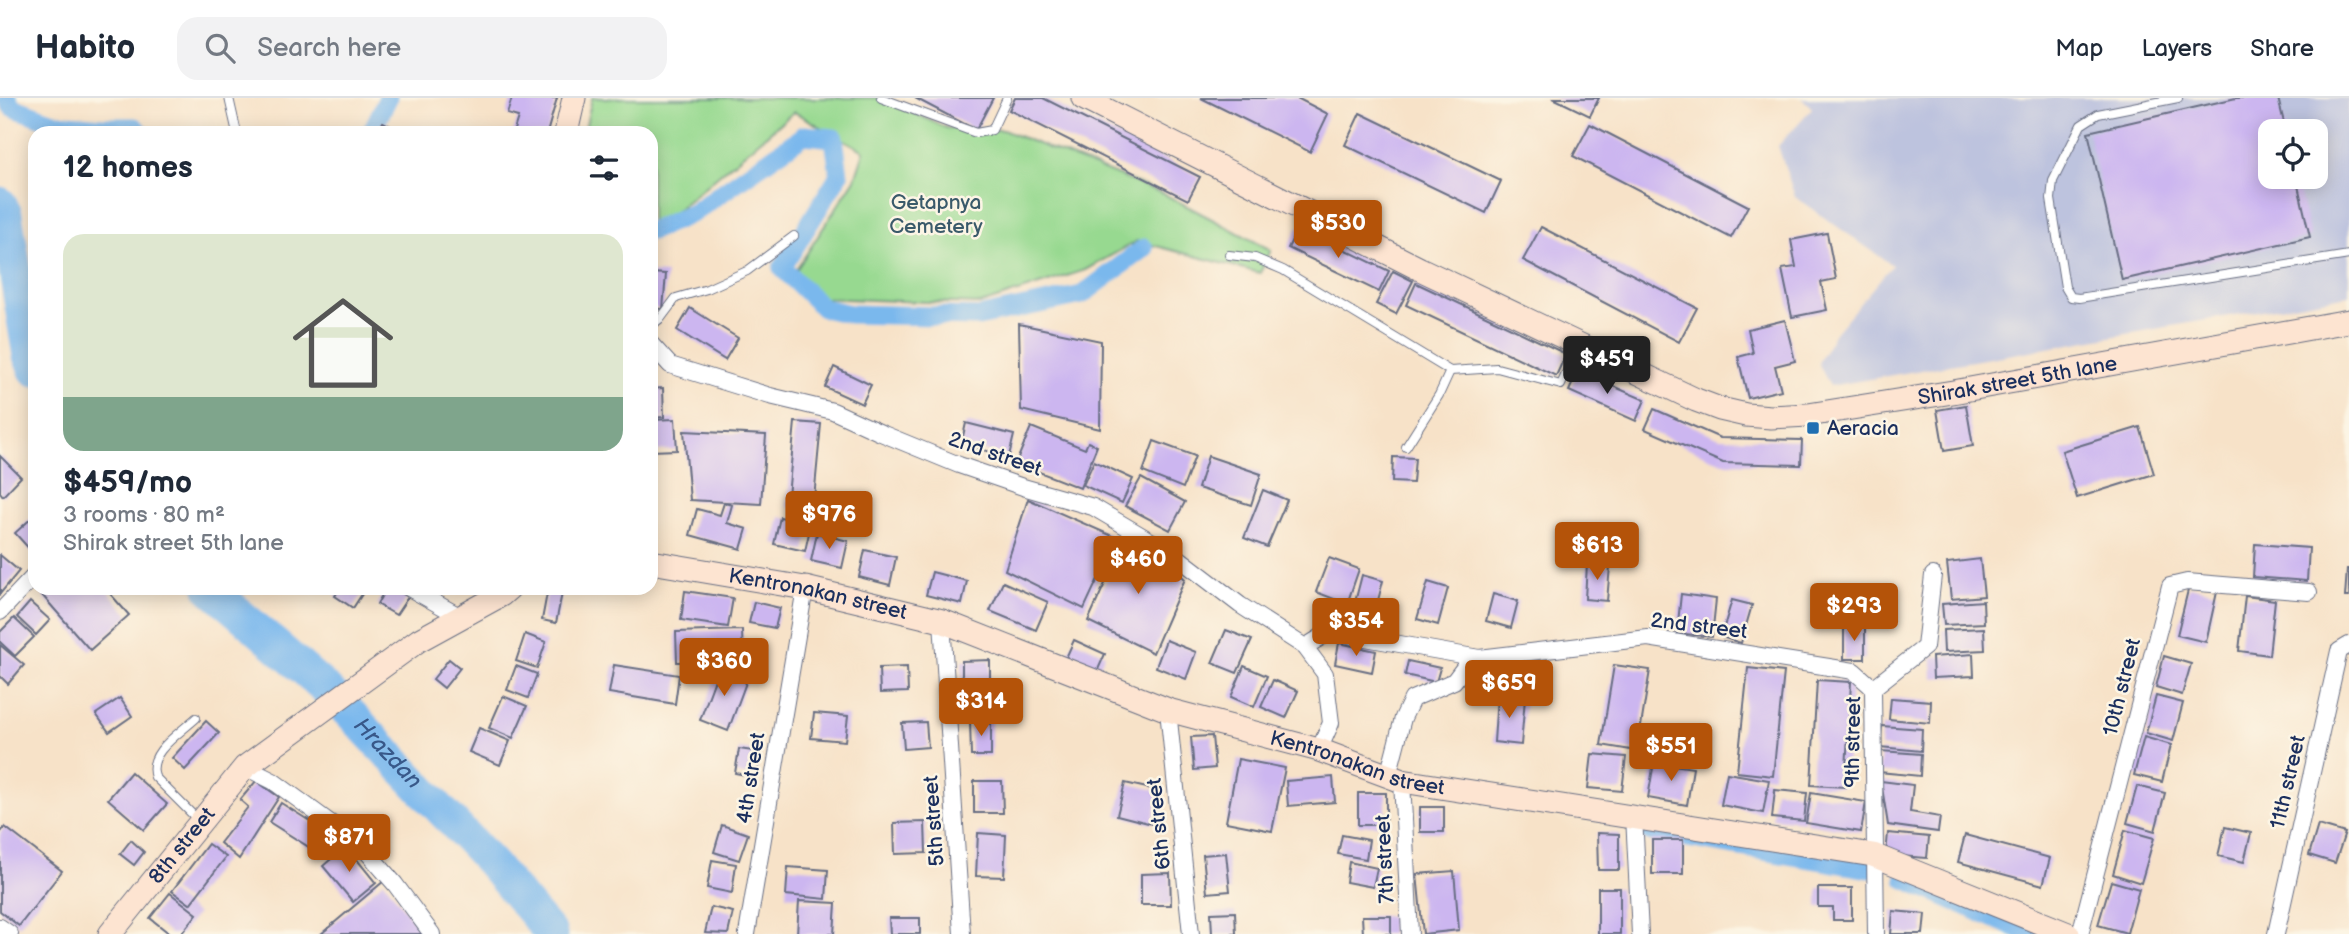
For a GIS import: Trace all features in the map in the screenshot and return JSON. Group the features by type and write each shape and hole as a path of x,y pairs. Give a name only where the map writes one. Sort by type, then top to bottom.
{"main road":[{"path":"568,126 574,98"},
{"name":"Shirak street 5th lane","path":"1083,98 1385,251 1720,409 1771,417 1808,415 1953,392 2349,321"},
{"name":"Kentronakan street","path":"658,563 805,588 942,621 1168,709 1319,750 1395,778 1873,855 2068,934"},
{"name":"8th street","path":"110,934 251,763 419,640 501,595"}],"street":[{"name":"2nd street","path":"658,352 670,365 770,396 833,411 959,464 1023,487 1093,507 1176,555 1240,605 1306,647 1325,674 1331,723 1319,750"},
{"name":"9th street","path":"1876,934 1873,688 1925,647 1933,575"},
{"path":"0,612 28,582"},
{"name":"10th street","path":"2080,934 2170,586 2187,582 2309,593"},
{"name":"4th street","path":"747,934 805,588"},
{"path":"422,595 461,617"},
{"name":"5th street","path":"942,621 962,934"},
{"name":"2nd street","path":"1306,647 1326,634 1343,634 1479,658 1648,638 1854,671 1873,688"},
{"name":"11th street","path":"2276,934 2339,651 2349,645"},
{"path":"1395,778 1403,718 1412,699 1454,681 1472,657"},
{"name":"6th street","path":"1168,709 1191,934"},
{"path":"251,763 362,846 395,884 432,934"},
{"name":"7th street","path":"1395,778 1410,934"},
{"path":"1634,816 1640,934"},
{"path":"0,927 10,934"}],"lane":[{"path":"229,98 235,126"},
{"path":"881,98 975,133 992,130 1007,98"},
{"path":"2178,98 2098,114 2081,125 2053,181 2051,199 2065,286 2071,297 2079,298 2349,255"},
{"path":"658,320 676,298 708,289 747,271 794,236"},
{"path":"1228,256 1255,258 1283,270 1450,371 1497,368 1561,385 1580,344"},
{"path":"1406,447 1439,395 1450,371"},
{"path":"196,718 154,757 152,769 155,777 201,822"}],"shaded area":[{"path":"1802,98 2349,98 2349,295 1830,386 1818,363 1835,333 1892,265 1795,197 1778,146 1812,108"}],"green space":[{"name":"Getapnya Cemetery","path":"592,98 880,98 947,128 1003,130 1164,194 1271,250 1260,273 1137,241 1085,270 981,304 819,298 796,270 855,179 864,151 794,112 658,225 658,126 586,126"}],"building":[{"path":"512,98 557,98 549,126 515,126 518,117 507,114"},
{"path":"915,98 993,98 976,130"},
{"path":"1015,98 1043,98 1200,177 1188,200 1009,110"},
{"path":"1201,98 1297,98 1328,114 1310,152"},
{"path":"1553,98 1599,98 1590,116"},
{"path":"2236,98 2278,98 2283,119 2258,119 2258,189 2299,189 2310,237 2122,280 2088,132"},
{"path":"1360,113 1501,181 1486,213 1345,145"},
{"path":"1590,124 1748,206 1731,238 1573,156"},
{"path":"1298,227 1389,271 1379,292 1288,248"},
{"path":"1541,227 1697,308 1679,342 1523,260"},
{"path":"1827,233 1836,279 1821,282 1827,310 1792,317 1782,269 1796,267 1791,240"},
{"path":"1393,271 1413,281 1396,314 1376,304"},
{"path":"658,273 666,274 663,309 658,309"},
{"path":"1416,283 1566,354 1556,376 1406,305"},
{"path":"690,308 738,338 725,360 677,330"},
{"path":"1785,320 1795,361 1775,366 1781,390 1748,398 1738,357 1753,353 1748,329"},
{"path":"1019,324 1101,341 1100,429 1021,410"},
{"path":"834,367 871,385 862,404 825,387"},
{"path":"1578,371 1645,400 1636,421 1569,391"},
{"path":"658,388 663,388 664,417 658,417"},
{"path":"1966,405 1973,446 1944,451 1937,410"},
{"path":"1654,409 1720,438 1802,440 1801,465 1723,463 1645,429"},
{"path":"675,419 677,450 658,451 658,420"},
{"path":"795,422 821,424 813,509 787,507"},
{"path":"966,423 1014,435 1009,456 961,445"},
{"path":"1031,427 1085,449 1088,442 1097,446 1080,488 1016,463"},
{"path":"2140,427 2154,474 2077,498 2062,451"},
{"path":"684,431 766,435 761,504 690,500"},
{"path":"1154,441 1195,456 1183,488 1143,472"},
{"path":"0,456 21,477 3,496 0,492"},
{"path":"1208,456 1261,474 1251,505 1198,488"},
{"path":"1393,457 1415,458 1413,483 1392,482"},
{"path":"1094,461 1133,479 1122,503 1083,485"},
{"path":"1141,478 1185,502 1170,530 1125,506"},
{"path":"1263,490 1287,500 1267,547 1244,538"},
{"path":"1028,499 1117,538 1084,609 1005,570"},
{"path":"724,503 732,505 727,523 747,529 741,549 690,535 697,509 720,515"},
{"path":"780,517 811,524 805,551 774,544"},
{"path":"28,521 28,548 15,533"},
{"path":"817,533 848,541 842,568 811,561"},
{"path":"1126,537 1151,547 1185,579 1153,653 1088,621"},
{"path":"2255,544 2309,548 2307,581 2253,577"},
{"path":"865,550 896,557 890,585 859,577"},
{"path":"0,555 19,571 0,594"},
{"path":"1329,558 1359,569 1347,604 1316,592"},
{"path":"1980,559 1984,596 1951,599 1947,563"},
{"path":"1587,564 1610,566 1607,601 1585,599"},
{"path":"2347,569 2349,597 2345,597"},
{"path":"932,572 967,581 962,604 926,595"},
{"path":"1362,575 1383,581 1375,612 1354,606"},
{"path":"1003,582 1048,602 1036,630 990,611"},
{"path":"1428,582 1448,588 1438,625 1417,619"},
{"path":"2189,586 2217,592 2206,642 2177,635"},
{"path":"685,591 733,598 728,627 681,620"},
{"path":"1493,594 1518,601 1511,628 1486,621"},
{"path":"1681,594 1716,599 1712,637 1677,633"},
{"path":"42,595 111,595 129,615 90,650"},
{"path":"336,595 361,595 353,608"},
{"path":"382,595 408,597 396,615 377,604"},
{"path":"547,595 562,595 556,623 542,620"},
{"path":"2245,596 2275,600 2269,655 2239,651"},
{"path":"1732,600 1752,605 1741,643 1721,637"},
{"path":"1983,601 1984,623 1944,625 1942,604"},
{"path":"30,602 50,620 36,635 17,617"},
{"path":"754,602 780,608 775,628 749,623"},
{"path":"14,618 34,637 15,656 0,642 0,632"},
{"path":"1844,626 1865,627 1865,659 1844,659"},
{"path":"1984,628 1985,650 1944,652 1943,630"},
{"path":"742,630 743,660 677,662 676,632"},
{"path":"1226,630 1252,640 1237,673 1212,663"},
{"path":"525,634 546,642 537,668 516,661"},
{"path":"1074,640 1105,654 1096,674 1065,660"},
{"path":"1166,640 1196,652 1186,679 1156,667"},
{"path":"1339,643 1376,651 1372,672 1335,664"},
{"path":"0,645 24,665 8,684 0,676"},
{"path":"1973,654 1974,676 1933,678 1932,657"},
{"path":"2164,656 2191,664 2182,695 2156,687"},
{"path":"449,659 460,668 444,688 433,679"},
{"path":"990,660 990,693 962,693 962,661"},
{"path":"1408,661 1440,668 1436,682 1405,675"},
{"path":"614,665 679,675 675,704 609,693"},
{"path":"1614,665 1650,670 1637,751 1601,745"},
{"path":"516,666 537,674 528,698 507,690"},
{"path":"720,666 748,677 728,731 700,720"},
{"path":"1244,666 1267,676 1254,707 1231,697"},
{"path":"907,667 908,692 880,693 879,668"},
{"path":"1748,668 1784,672 1773,776 1737,772"},
{"path":"1273,680 1298,691 1286,718 1261,707"},
{"path":"1817,680 1851,682 1845,787 1811,785"},
{"path":"503,696 527,706 513,738 489,728"},
{"path":"1497,696 1525,698 1521,745 1494,742"},
{"path":"2156,696 2183,703 2173,741 2146,733"},
{"path":"120,698 132,716 109,732 96,714"},
{"path":"1891,698 1931,701 1930,723 1889,719"},
{"path":"814,713 848,716 845,741 811,738"},
{"path":"970,720 991,720 991,756 971,756"},
{"path":"206,721 219,733 185,770 172,758"},
{"path":"926,722 928,747 904,749 902,723"},
{"path":"1882,726 1922,729 1921,751 1880,747"},
{"path":"479,728 510,741 500,765 469,752"},
{"path":"1212,736 1215,768 1194,770 1191,737"},
{"path":"2144,737 2171,745 2162,782 2134,775"},
{"path":"739,749 760,752 756,777 735,773"},
{"path":"1881,751 1921,754 1920,776 1879,772"},
{"path":"1592,754 1626,757 1622,791 1588,788"},
{"path":"1238,759 1285,768 1272,831 1226,822"},
{"path":"1654,762 1693,768 1687,805 1648,798"},
{"path":"131,772 167,804 144,830 108,799"},
{"path":"1727,773 1769,780 1763,813 1721,805"},
{"path":"1333,777 1335,802 1288,806 1286,781"},
{"path":"256,781 279,797 239,859 220,843 248,807 240,800"},
{"path":"974,781 1002,781 1003,813 974,813"},
{"path":"1881,781 1913,785 1910,812 1940,817 1938,832 1888,825"},
{"path":"1125,783 1160,791 1152,824 1117,815"},
{"path":"2137,786 2165,793 2155,831 2127,823"},
{"path":"1775,790 1807,793 1804,821 1772,818"},
{"path":"1358,793 1386,793 1386,825 1358,825"},
{"path":"1811,793 1866,802 1861,832 1806,823"},
{"path":"281,803 324,830 312,849 269,822"},
{"path":"1420,807 1444,807 1444,832 1420,832"},
{"path":"925,822 926,853 895,854 894,823"},
{"path":"722,825 748,834 739,860 714,852"},
{"path":"2318,825 2345,833 2335,863 2309,855"},
{"path":"5,827 62,871 19,926 0,911 0,833"},
{"path":"2225,827 2251,833 2244,862 2218,856"},
{"path":"2125,830 2154,838 2141,883 2113,874"},
{"path":"978,833 1006,835 1004,877 976,876"},
{"path":"1597,833 1619,834 1619,870 1598,870"},
{"path":"1888,833 1929,837 1927,858 1886,855"},
{"path":"1342,835 1369,840 1366,859 1338,854"},
{"path":"1965,835 2050,858 2043,885 1958,862"},
{"path":"131,840 144,852 134,865 120,854"},
{"path":"1652,840 1683,840 1683,874 1652,874"},
{"path":"208,844 226,857 190,904 172,891"},
{"path":"346,846 376,883 353,902 323,866"},
{"path":"1226,853 1230,891 1207,893 1203,855"},
{"path":"712,860 736,864 732,893 707,888"},
{"path":"1349,862 1377,868 1373,887 1346,882"},
{"path":"788,867 828,870 826,899 786,895"},
{"path":"1454,871 1459,930 1423,934 1417,874"},
{"path":"1170,873 1171,905 1141,905 1141,874"},
{"path":"384,881 422,934 321,934"},
{"path":"2111,881 2139,889 2127,933 2098,925"},
{"path":"1598,888 1620,888 1620,934 1598,934"},
{"path":"1818,888 1852,888 1852,920 1833,920 1833,907 1818,907"},
{"path":"170,893 197,914 181,934 170,934 150,918"},
{"path":"799,901 836,903 834,934 797,934"},
{"path":"711,907 733,912 728,934 705,933"},
{"path":"1893,911 1925,914 1923,934 1891,934"},
{"path":"1235,912 1236,934 1212,934 1211,913"},
{"path":"1362,916 1391,916 1391,934 1363,934"},
{"path":"889,918 920,918 920,934 890,934"}],"waterway":[{"path":"7,98 12,107 56,123 90,126"},
{"path":"374,126 388,98"},
{"path":"658,228 693,213 804,135 834,138 839,175 782,268 823,308 850,314 978,317 1082,295 1144,248"},
{"name":"Hrazdan","path":"0,203 6,214 28,350"},
{"name":"Hrazdan","path":"218,595 349,712 490,862 551,934"},
{"path":"1647,831 1869,869"},
{"path":"1905,879 2029,934"}],"place":[{"name":"Aeracia","path":"1813,428"}]}
